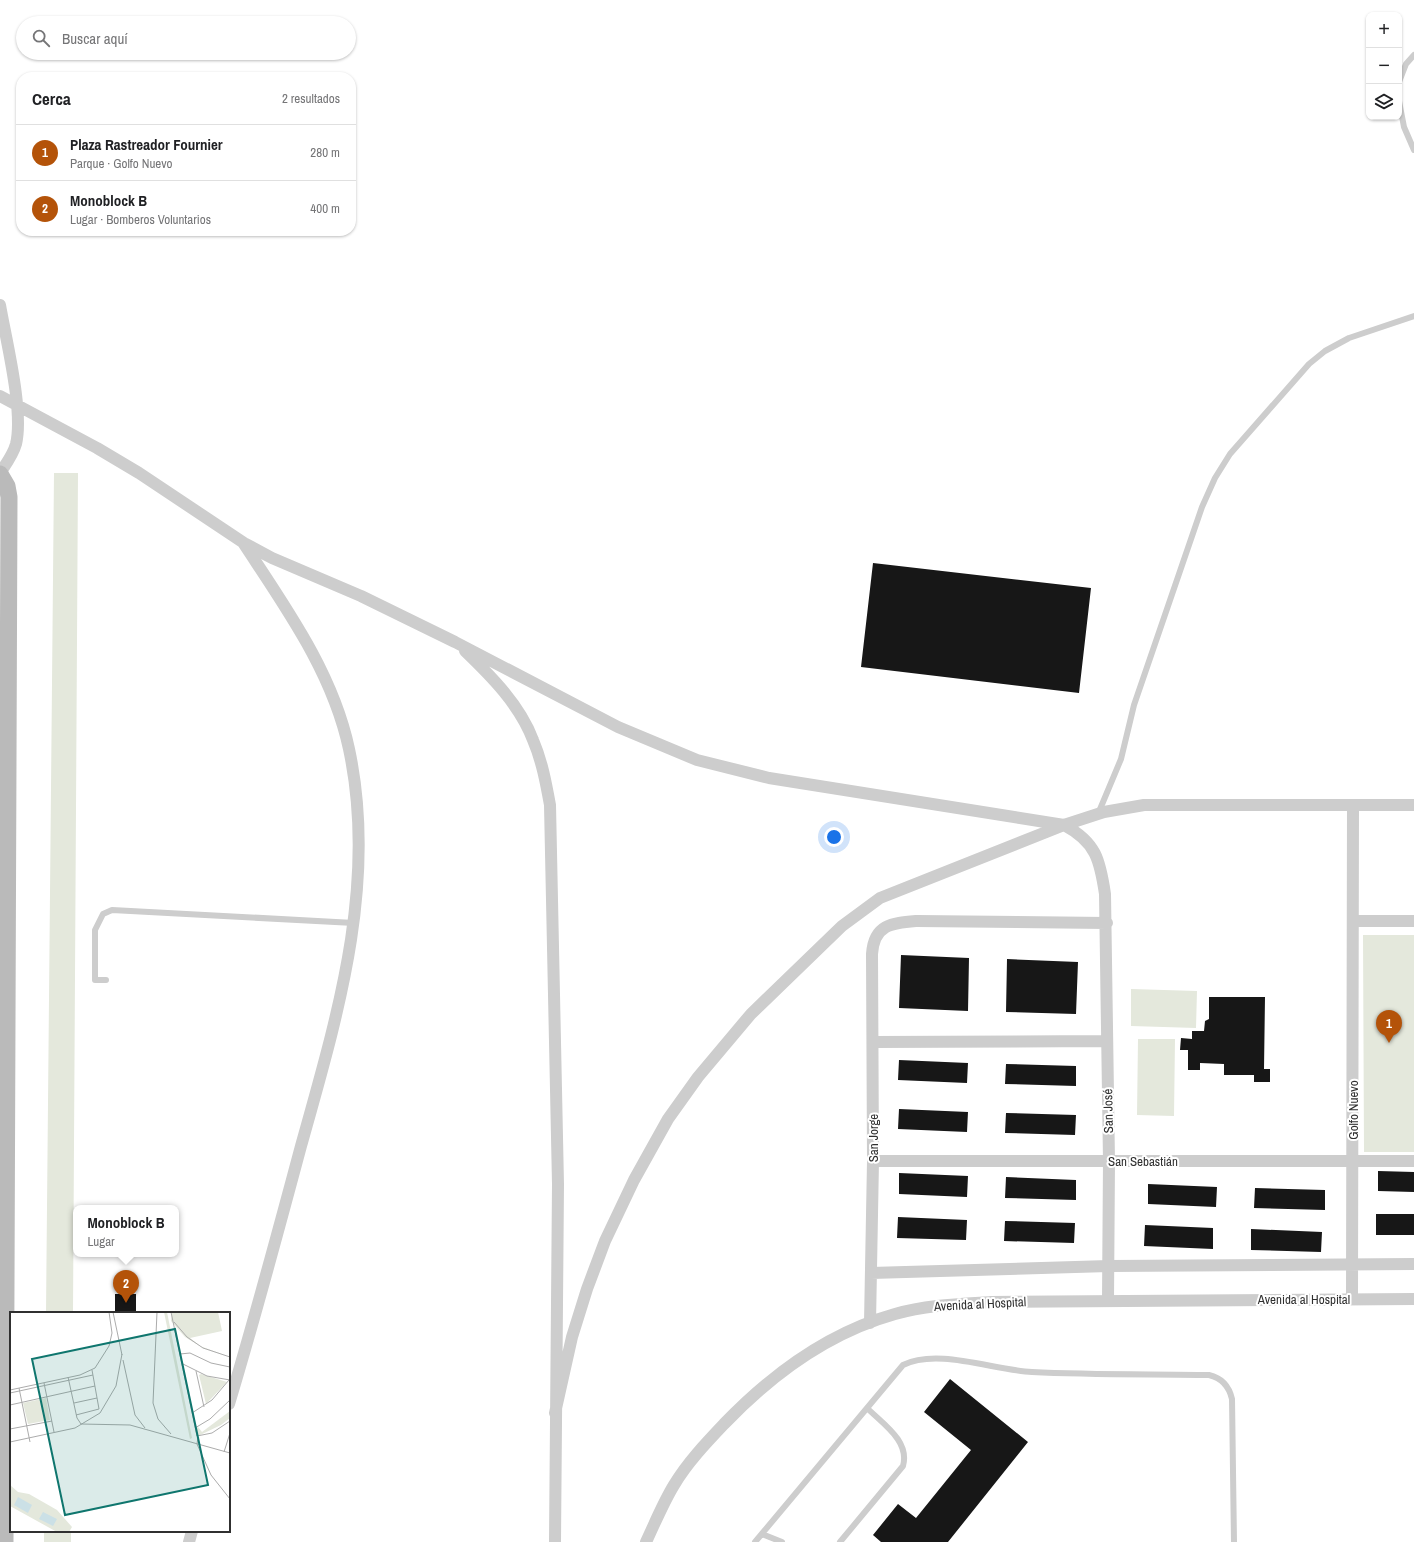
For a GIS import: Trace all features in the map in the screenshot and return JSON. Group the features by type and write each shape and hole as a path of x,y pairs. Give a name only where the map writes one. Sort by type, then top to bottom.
{"main road":[{"path":"0,474 5,481 8,492 4,565 3,1293 5,1542"}],"street":[{"path":"0,305 17,405 16,442 14,451 0,474"},
{"path":"0,396 97,448 139,473 244,543 272,558 361,596 455,642 618,727 697,760 769,778 1064,825"},
{"path":"230,1400 341,995 354,922 359,872 360,841 357,797 349,747 323,674 309,645 244,543"},
{"path":"455,642 480,666 517,710 533,739 544,772 550,805 558,1184 555,1542"},
{"path":"556,1413 572,1337 587,1289 605,1241 634,1180 668,1119 698,1077 751,1014 842,926 880,898 1064,825 1098,814 1144,805 1414,805"},
{"name":"Golfo Nuevo","path":"1352,1298 1354,921 1353,805"},
{"name":"San José","path":"1064,825 1080,833 1093,849 1098,862 1105,894 1107,923 1109,1161 1108,1300"},
{"name":"San Jorge","path":"870,1323 873,1160 872,954 873,944 878,933 889,925 917,921 1107,923"},
{"path":"1354,921 1414,921"},
{"path":"873,1042 1107,1041"},
{"name":"San Sebastián","path":"873,1160 1414,1162"},
{"path":"871,1273 1109,1266 1414,1264"},
{"name":"Avenida al Hospital","path":"646,1542 674,1485 709,1440 736,1412 789,1365 839,1336 870,1323 915,1310 951,1304 991,1302 1352,1298 1414,1299"},
{"path":"189,1542 192,1532"}],"lane":[{"path":"1402,74 1406,64 1414,55"},
{"path":"1402,117 1404,127 1414,150"},
{"path":"1098,814 1121,759 1134,705 1202,507 1215,478 1230,454 1309,364 1325,351 1349,338 1414,316"},
{"path":"106,980 95,980 95,930 103,914 112,910 354,922"},
{"path":"755,1542 903,1365 912,1360 932,1357 1030,1372 1213,1376 1220,1379 1226,1386 1232,1399 1234,1542"},
{"path":"840,1542 903,1466 905,1460 902,1444 867,1408"},
{"path":"762,1534 782,1542"}],"shaded area":[{"path":"54,473 78,473 73,1312 46,1312"},
{"path":"1363,935 1414,935 1414,1152 1364,1152"},
{"path":"1131,989 1197,991 1196,1028 1131,1026"},
{"path":"1138,1039 1175,1039 1174,1116 1137,1115"},
{"path":"44,1532 71,1532 71,1542 44,1542"}],"building":[{"path":"873,563 1091,588 1079,693 861,667"},
{"path":"901,955 969,958 968,1011 899,1008"},
{"path":"1007,959 1078,962 1076,1014 1006,1012"},
{"path":"1209,997 1265,997 1264,1069 1270,1069 1270,1082 1254,1082 1254,1075 1224,1075 1224,1064 1200,1063 1200,1070 1188,1070 1188,1050 1180,1050 1181,1038 1192,1039 1192,1031 1204,1031 1205,1021 1209,1019"},
{"path":"899,1060 968,1063 967,1083 898,1080"},
{"path":"1006,1064 1076,1066 1076,1086 1005,1084"},
{"path":"899,1109 968,1112 967,1132 898,1129"},
{"path":"1006,1113 1076,1115 1075,1135 1005,1133"},
{"path":"1378,1171 1414,1172 1414,1192 1378,1191"},
{"path":"899,1173 968,1176 967,1197 899,1194"},
{"path":"1006,1177 1076,1180 1076,1200 1005,1198"},
{"path":"1148,1184 1217,1187 1216,1207 1148,1204"},
{"path":"1255,1188 1325,1190 1325,1210 1254,1208"},
{"path":"1376,1214 1414,1214 1414,1235 1376,1235"},
{"path":"898,1217 967,1220 966,1240 897,1238"},
{"path":"1005,1221 1075,1223 1074,1243 1004,1241"},
{"path":"1145,1225 1213,1228 1213,1249 1144,1246"},
{"path":"1251,1229 1322,1232 1321,1252 1251,1250"},
{"path":"115,1294 136,1294 136,1312 115,1312"},
{"path":"950,1379 1028,1442 948,1542 881,1542 873,1535 898,1504 916,1518 971,1450 924,1412"}],"place":[{"name":"Plaza Rastreador Fournier","path":"1389,1043"},
{"name":"Monoblock B","path":"126,1303"}]}
